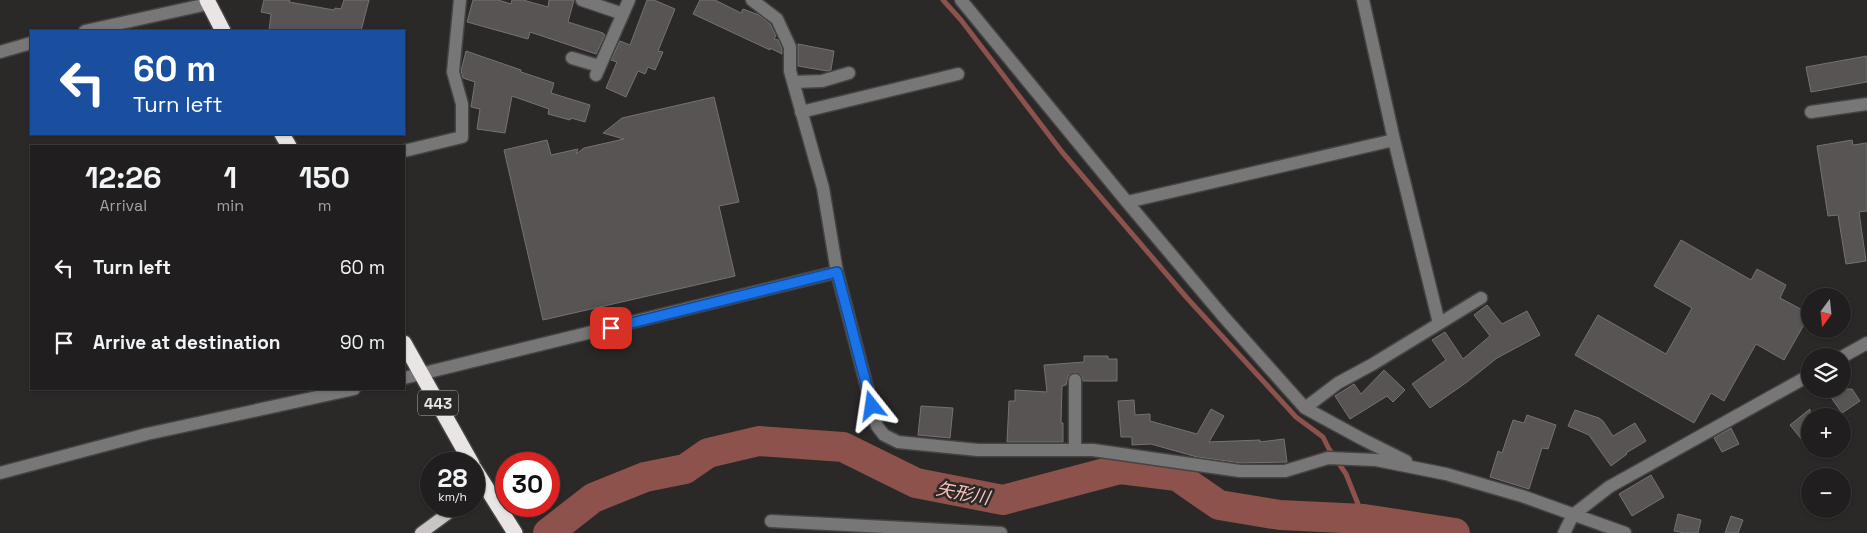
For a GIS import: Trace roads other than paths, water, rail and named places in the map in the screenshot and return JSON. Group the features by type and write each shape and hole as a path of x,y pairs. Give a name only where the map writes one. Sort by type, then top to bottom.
{"highway":[{"path":"207,2 222,30"},
{"name":"443","path":"405,345 465,452"},
{"path":"485,499 513,530"}],"main road":[{"path":"420,533 443,517"}],"street":[{"path":"405,151 462,137 462,104 453,72 460,0"},
{"path":"582,0 623,14"},
{"path":"572,58 597,71 629,0"},
{"path":"752,0 777,19 790,47 790,71 823,188 837,272 877,426 884,435 898,442 978,450 1093,450 1240,471 1286,471 1328,458 1376,460 1424,469 1522,496 1568,524 1625,533"},
{"path":"961,0 1223,316 1306,408 1362,440 1424,469"},
{"path":"1363,0 1394,140 1439,323"},
{"path":"89,30 207,2"},
{"path":"0,52 30,43"},
{"path":"793,82 822,81 849,73"},
{"path":"801,112 958,74"},
{"path":"1811,112 1867,104"},
{"path":"1127,202 1394,140"},
{"path":"405,378 837,272"},
{"path":"1306,408 1338,383 1373,364 1481,298"},
{"path":"1851,352 1867,344"},
{"path":"1075,380 1075,450"},
{"path":"1568,524 1608,487 1801,380"},
{"path":"0,473 147,434 349,390"},
{"path":"771,521 1001,533"}],"waterway":[{"path":"943,0 961,20 1062,152 1187,298 1296,417 1323,437 1346,474 1364,519"},
{"name":"矢形川","path":"548,533 593,498 645,477 685,469 708,453 759,441 843,447 916,483 1003,500 1120,469 1177,476 1219,505 1280,515 1364,519 1455,533"}]}
